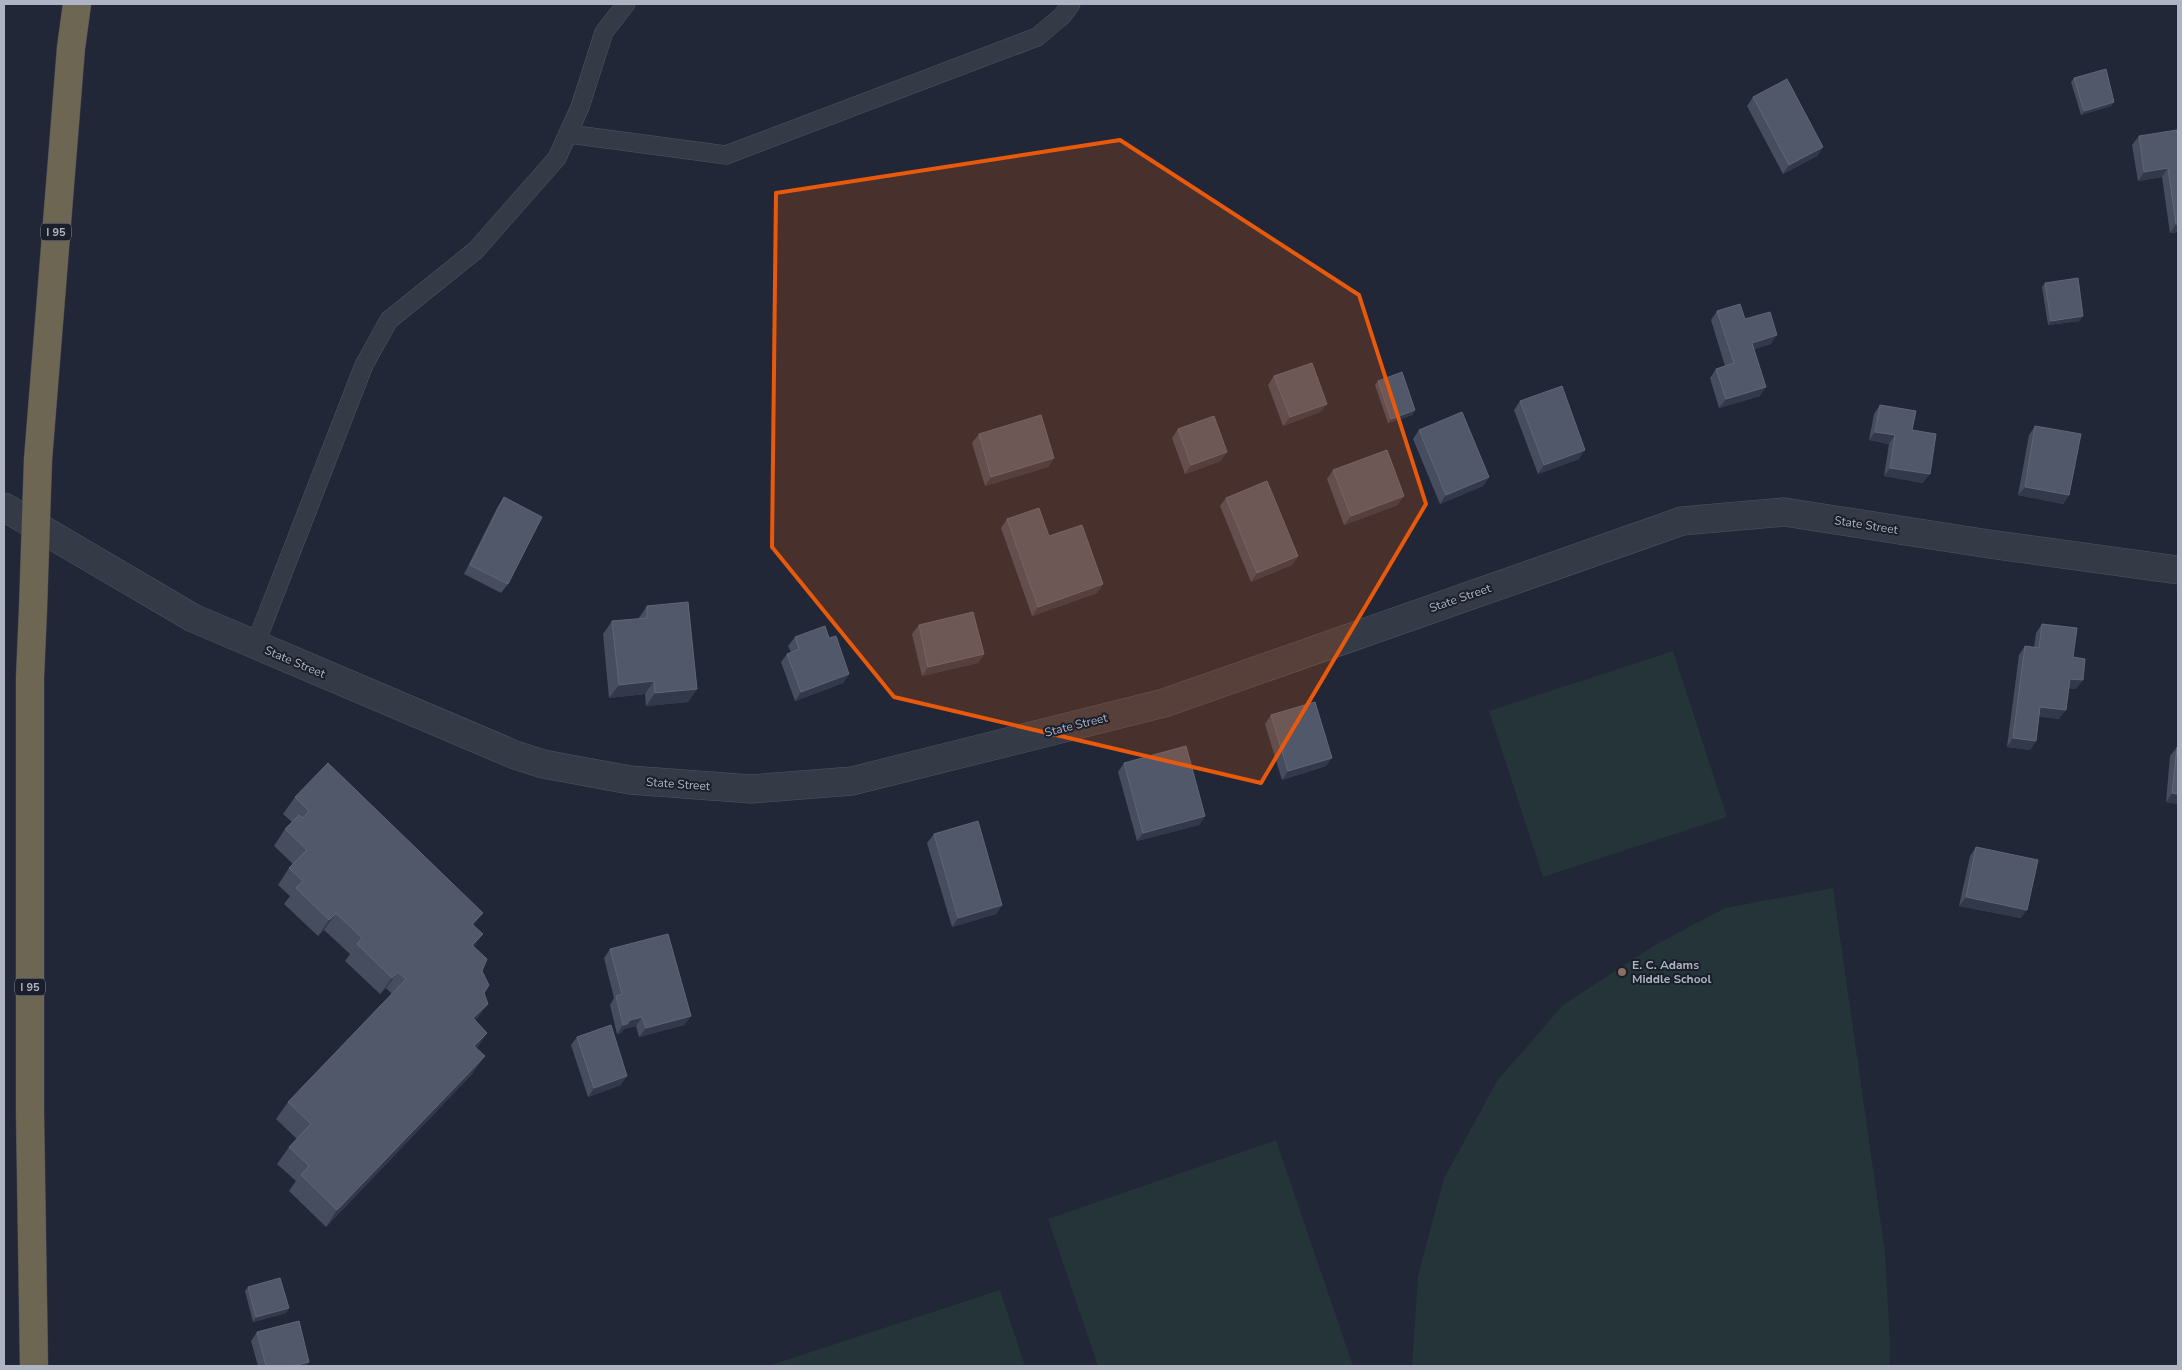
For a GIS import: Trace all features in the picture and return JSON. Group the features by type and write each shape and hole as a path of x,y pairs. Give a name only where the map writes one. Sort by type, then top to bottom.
{"highway":[{"name":"I 95","path":"34,1366 30,1112 30,678 38,460 70,58 77,4"},
{"path":"30,1112 50,1366"}],"street":[{"name":"State Street","path":"4,506 193,618 515,754 543,764 630,780 751,789 852,781 1164,703 1682,521 1784,512 1988,544 2178,570"}],"lane":[{"path":"255,645 364,365 389,320 476,250 557,158 580,107 604,32 626,4"},
{"path":"568,134 726,155 1037,37 1062,16 1071,4"}],"highlighted area":[{"path":"1120,140 1359,295 1426,504 1261,783 894,697 772,547 776,193"}],"shaded area":[{"path":"1673,651 1727,817 1543,877 1489,711"},
{"path":"1833,888 1885,1252 1890,1344 1889,1366 1412,1366 1418,1276 1444,1178 1497,1081 1563,1005 1655,945 1725,908"},
{"path":"1276,1140 1353,1366 1098,1366 1048,1219"},
{"path":"1000,1290 1025,1366 768,1366"}],"building":[{"path":"2106,69 2114,102 2084,111 2074,78"},
{"path":"1787,79 1823,147 1789,165 1753,97"},
{"path":"2177,130 2178,224 2176,224 2168,168 2144,172 2139,136"},
{"path":"2078,278 2083,316 2051,321 2045,283"},
{"path":"1740,304 1745,319 1770,312 1777,335 1752,343 1766,387 1726,399 1716,369 1734,363 1717,311"},
{"path":"1312,363 1327,404 1290,417 1274,376"},
{"path":"1402,372 1415,410 1391,419 1378,381"},
{"path":"1562,386 1585,450 1544,465 1520,401"},
{"path":"1880,405 1916,411 1912,430 1936,434 1930,474 1890,468 1895,435 1875,432"},
{"path":"1462,412 1489,477 1446,495 1419,430"},
{"path":"1041,415 1054,458 991,477 979,434"},
{"path":"1214,416 1227,452 1191,465 1178,429"},
{"path":"2035,426 2081,434 2069,495 2025,487"},
{"path":"1387,450 1404,496 1351,516 1333,470"},
{"path":"1267,481 1298,556 1257,573 1226,498"},
{"path":"504,497 542,517 508,584 470,565"},
{"path":"1039,508 1049,536 1082,525 1103,584 1038,607 1007,519"},
{"path":"688,602 697,689 655,693 654,681 619,685 612,621 647,618 647,606"},
{"path":"973,612 984,654 928,667 919,625"},
{"path":"2042,624 2077,628 2073,657 2085,659 2083,680 2070,679 2066,710 2040,707 2036,741 2013,738 2025,646 2039,648"},
{"path":"825,626 829,638 836,636 849,674 801,692 787,654 799,649 795,637"},
{"path":"1315,702 1332,758 1288,771 1271,715"},
{"path":"1186,746 1205,816 1143,833 1124,763"},
{"path":"2178,747 2178,794 2172,793"},
{"path":"328,763 483,913 472,924 483,934 472,945 487,959 482,971 489,985 484,993 488,1004 473,1018 487,1033 474,1046 485,1056 337,1210 301,1175 309,1166 289,1147 311,1124 288,1102 406,979 398,972 392,978 357,944 362,938 336,913 329,920 296,888 303,881 289,868 307,850 285,829 299,815 303,818 309,811 295,797"},
{"path":"978,821 1002,905 958,918 934,834"},
{"path":"1976,847 2038,860 2027,910 1966,897"},
{"path":"668,934 691,1016 646,1028 642,1017 630,1020 627,1024 623,1025 616,996 622,994 610,949"},
{"path":"611,1025 627,1076 594,1088 577,1037"},
{"path":"280,1278 289,1308 256,1317 248,1287"},
{"path":"299,1321 309,1362 293,1366 266,1366 257,1332"}],"place":[{"name":"E. C. Adams Middle School","path":"1622,972"}]}
